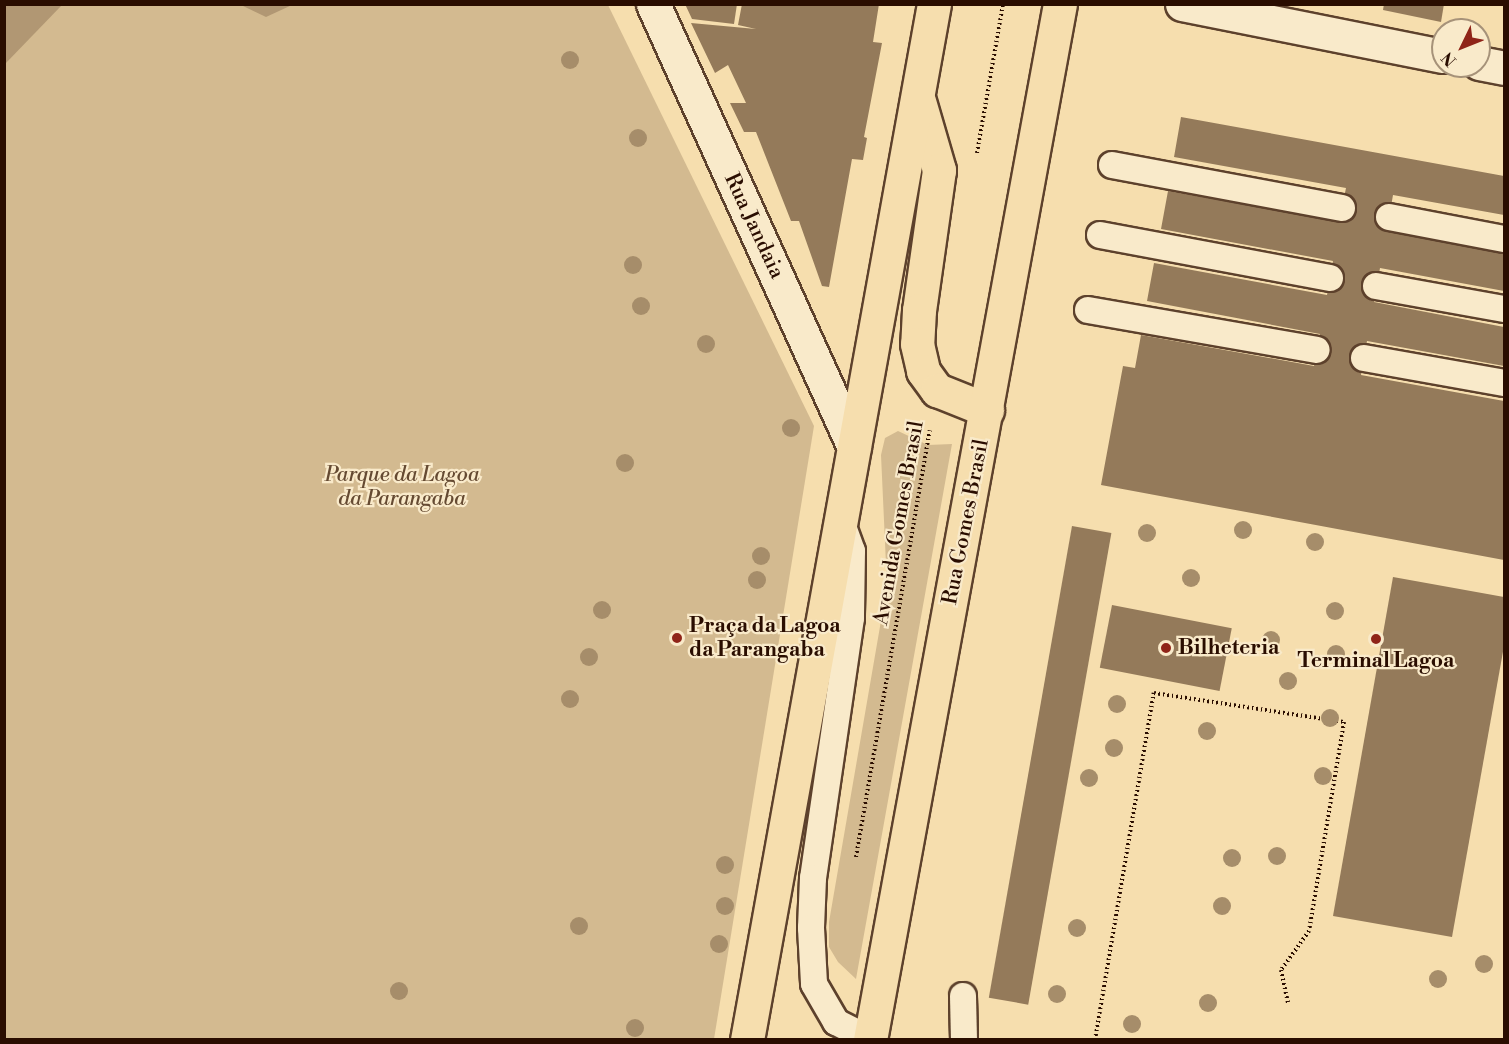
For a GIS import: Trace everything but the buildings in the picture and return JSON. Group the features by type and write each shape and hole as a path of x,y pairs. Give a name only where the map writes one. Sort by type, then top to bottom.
{"main road":[{"path":"747,1040 934,4"},
{"name":"Rua Gomes Brasil","path":"870,1039 1060,4"},
{"path":"917,93 939,170 919,310 917,344 923,371 937,390 987,410"}],"street":[{"name":"Rua Jandaia","path":"653,4 854,447"},
{"path":"1182,4 1431,54"}],"lane":[{"path":"1112,165 1341,208"},
{"path":"1389,217 1504,239"},
{"path":"1100,235 1330,278"},
{"path":"1376,286 1504,309"},
{"path":"1088,310 1317,350"},
{"path":"1364,358 1504,383"},
{"path":"841,521 852,551 851,618 813,878 811,928 814,984 836,1022 870,1039"},
{"path":"963,996 964,1040"}],"path":[{"path":"977,156 1003,4"},
{"name":"Avenida Gomes Brasil","path":"854,868 937,390"},
{"path":"1095,1040 1154,693 1344,722 1310,931 1281,970 1288,1003"}],"green space":[{"name":"Parque da Lagoa da Parangaba","path":"5,5 608,5 814,426 714,1039 5,1040"},
{"path":"898,431 928,445 952,444 856,979 838,962 829,947 829,922 887,586 881,455 885,438"}],"shaded area":[{"path":"292,4 266,17 241,5"},
{"path":"4,5 62,5 5,64"}],"place":[{"name":"Praça da Lagoa da Parangaba","path":"677,638"},
{"name":"Terminal Lagoa","path":"1376,639"},
{"name":"Bilheteria","path":"1166,648"}]}
